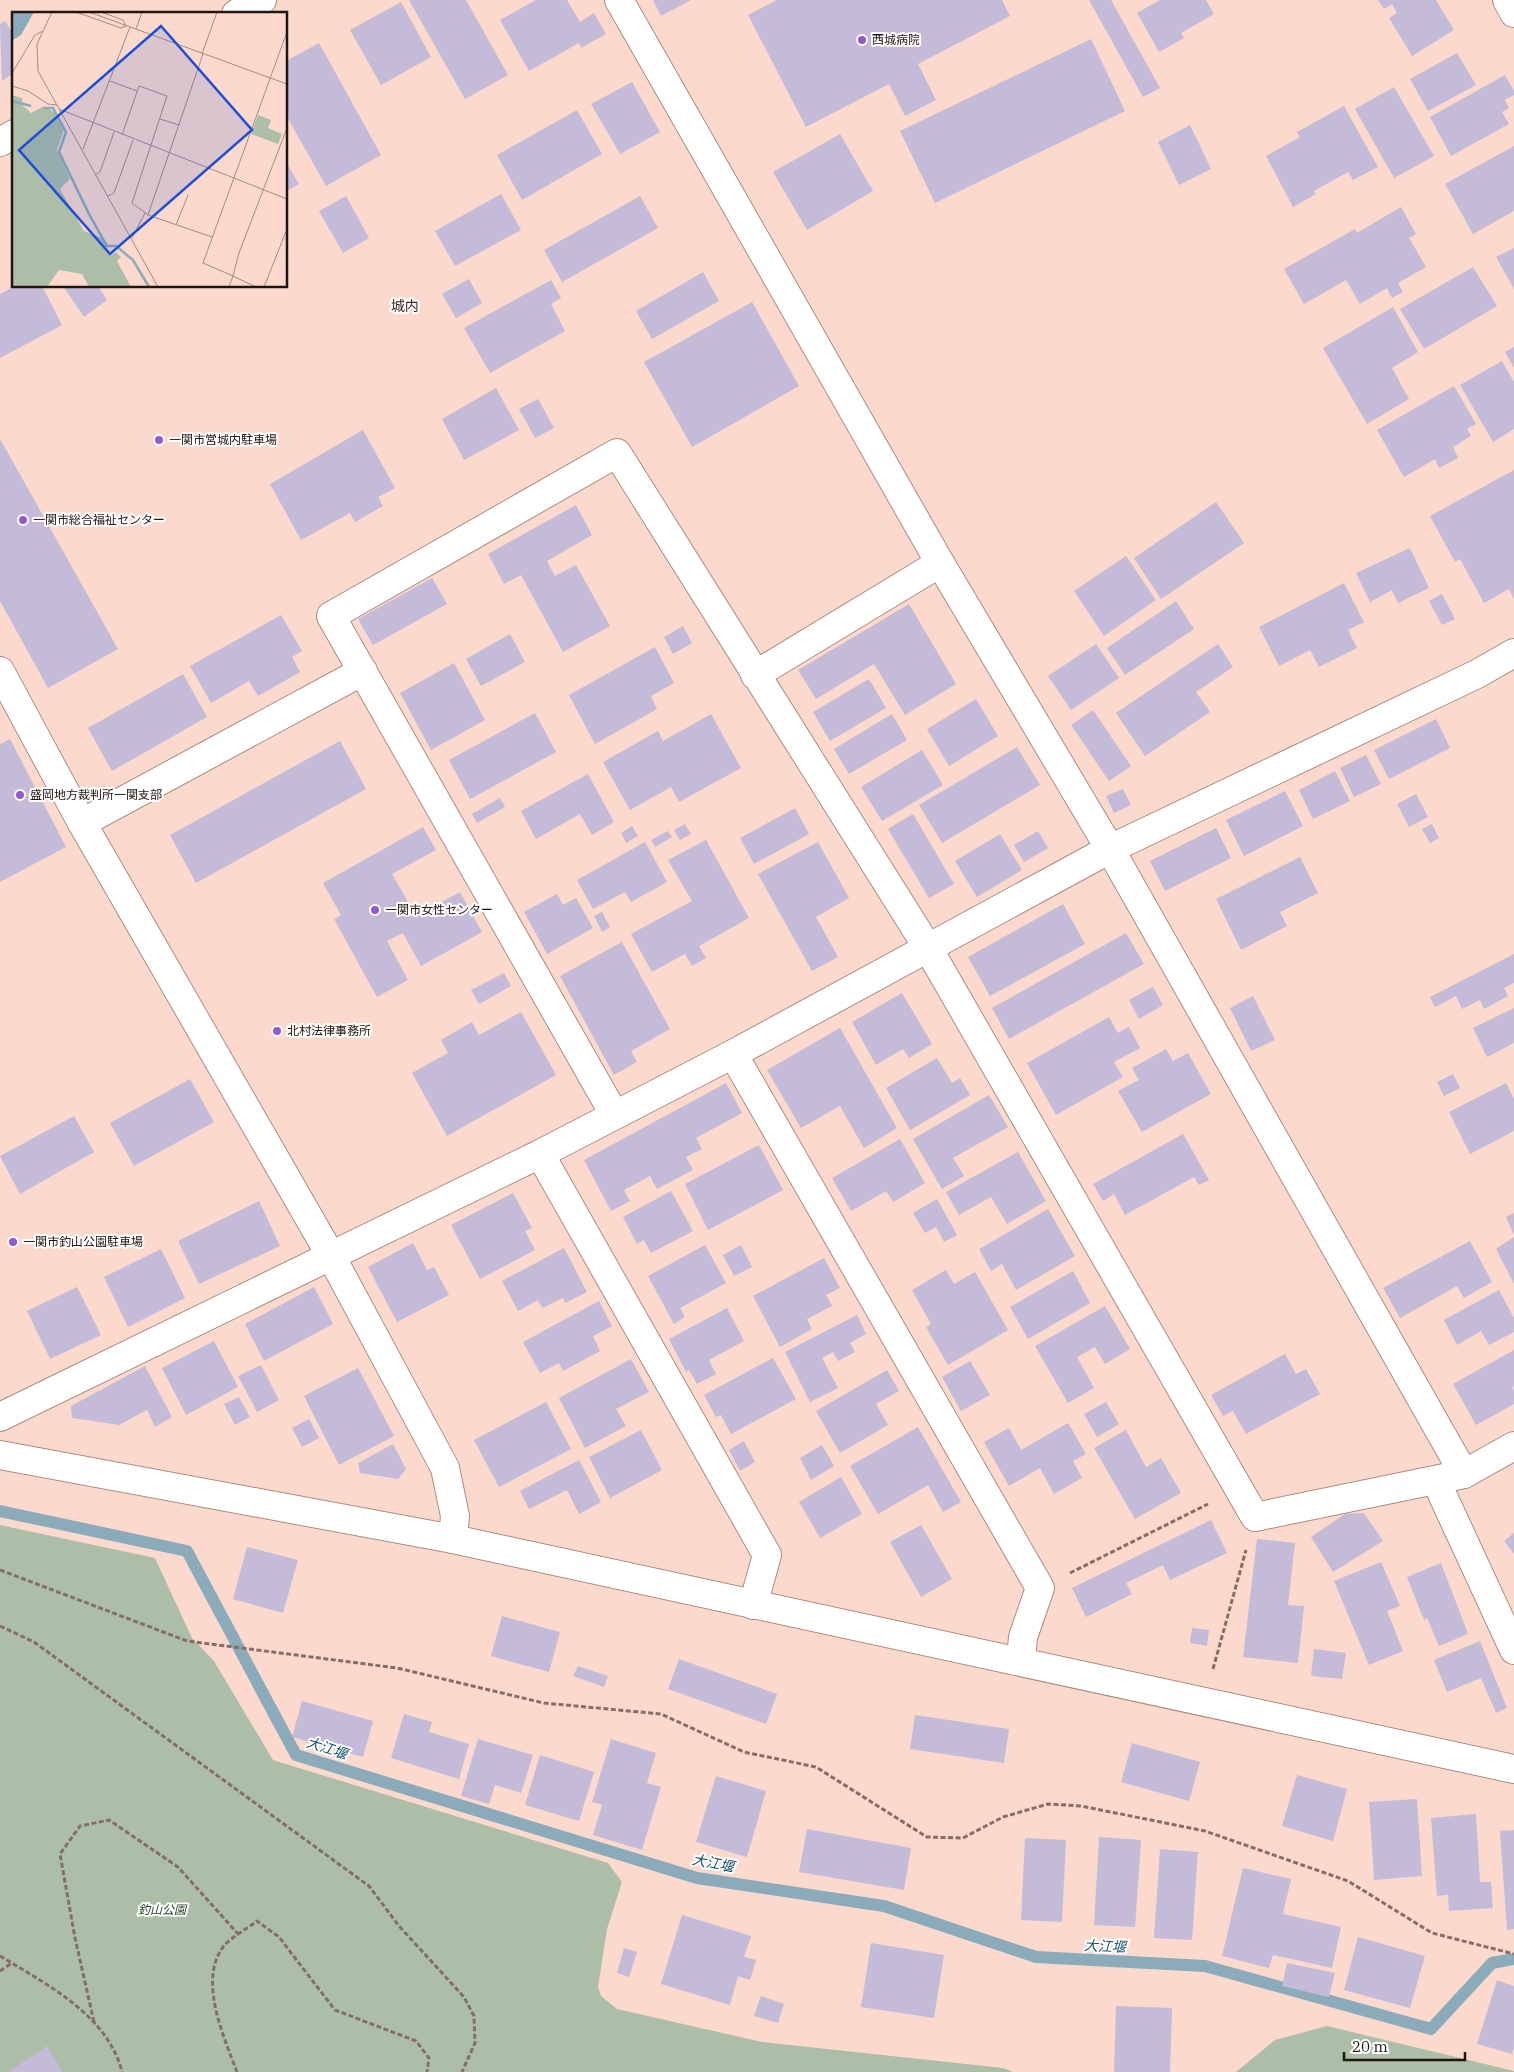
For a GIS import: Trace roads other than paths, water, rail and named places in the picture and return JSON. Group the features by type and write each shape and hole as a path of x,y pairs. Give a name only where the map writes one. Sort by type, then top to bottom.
{"main road":[{"path":"240,12 262,0"},
{"path":"619,0 940,563 1110,849 1464,1474"},
{"path":"1507,0 1514,13"},
{"path":"0,142 12,135"},
{"path":"614,1114 331,616 617,452 754,675 928,948 1255,1516 1464,1474 1514,1446"},
{"path":"754,675 940,563"},
{"path":"0,1417 540,1154 733,1054 1110,849 1477,674 1514,653"},
{"path":"0,671 82,823 331,1256 445,1468 455,1516 453,1539"},
{"path":"82,823 363,671"},
{"path":"733,1054 1040,1588 1023,1637 1021,1660"},
{"path":"540,1154 767,1556 753,1605"},
{"path":"0,1455 453,1539 753,1605 1021,1660 1514,1768"},
{"path":"1436,1481 1514,1650"}],"waterway":[{"name":"大江堰","path":"0,1511 187,1551 296,1755 697,1878 884,1906 1036,1957 1205,1966 1431,2029 1492,1963 1514,1959"}],"place":[{"name":"西城病院","path":"862,40"},
{"name":"一関市営城内駐車場","path":"159,440"},
{"name":"一関市総合福祉センター","path":"23,520"},
{"name":"盛岡地方裁判所一関支部","path":"20,795"},
{"name":"一関市女性センター","path":"375,910"},
{"name":"北村法律事務所","path":"277,1031"},
{"name":"一関市釣山公園駐車場","path":"13,1242"}],"district":[{"name":"城内","path":"405,306"}],"park label":[{"name":"釣山公園","path":"162,1910"}]}
